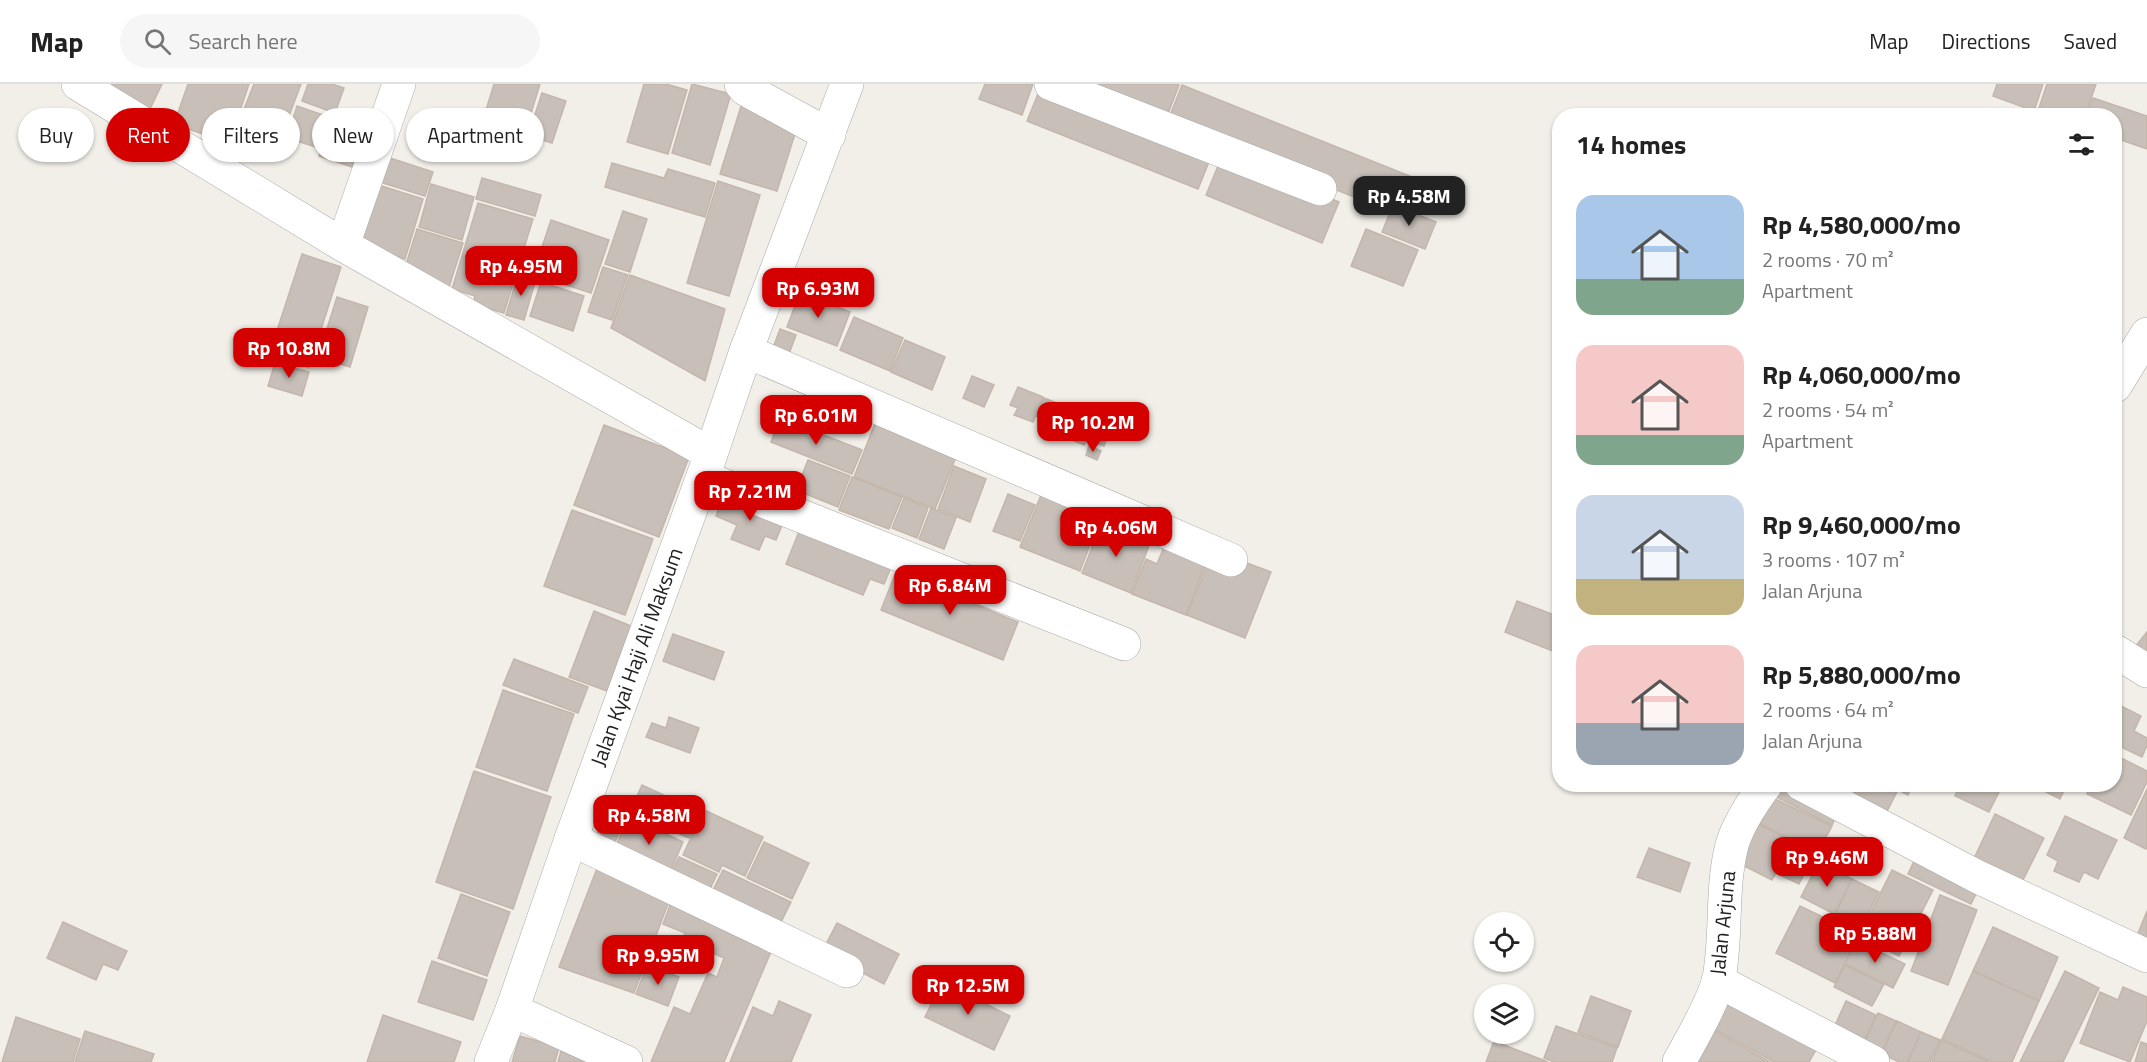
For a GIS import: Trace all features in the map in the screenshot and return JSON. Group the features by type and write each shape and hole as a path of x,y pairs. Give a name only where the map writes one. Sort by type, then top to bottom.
{"street":[{"path":"78,84 707,465 1124,644"},
{"path":"343,245 399,84"},
{"path":"741,84 745,89 829,135"},
{"name":"Jalan Kyai Haji Ali Maksum","path":"491,1062 512,1010 746,351 847,84"},
{"path":"1051,84 1320,189"},
{"path":"2122,375 2147,334"},
{"path":"746,351 1230,560"},
{"path":"2122,655 2147,671"},
{"name":"Jalan Arjuna","path":"1679,1062 1718,981 1731,849 1745,818 1761,792"},
{"path":"1816,792 1978,877 2147,956"},
{"path":"571,839 846,971"},
{"path":"1718,981 1872,1062"},
{"path":"512,1010 626,1062"}],"building":[{"path":"92,84 162,84 150,108 143,108"},
{"path":"188,84 249,84 241,108 202,108 202,134 190,130 190,108 180,108"},
{"path":"254,84 301,84 292,108 244,108"},
{"path":"308,84 332,84 344,88 337,108 321,108 302,101"},
{"path":"494,84 540,84 533,108 487,108"},
{"path":"644,84 666,84 687,90 668,154 627,142"},
{"path":"692,84 731,94 710,165 672,153"},
{"path":"985,84 1033,84 1022,115 979,99"},
{"path":"1042,84 1213,152 1198,189 1027,121"},
{"path":"1095,84 1177,84 1179,85 1166,119"},
{"path":"1997,84 2043,84 2035,108 2026,108 1993,96"},
{"path":"2047,84 2096,84 2088,108 2039,108"},
{"path":"1182,85 1412,177 1401,204 1371,192 1367,202 1167,123"},
{"path":"542,93 566,101 552,143 544,141 544,108 537,108"},
{"path":"2093,98 2147,116 2147,149 2122,140 2122,108 2089,108"},
{"path":"742,103 799,121 777,191 720,174"},
{"path":"297,106 312,111 312,146 300,142 300,108 296,108"},
{"path":"1223,154 1339,202 1322,243 1206,195"},
{"path":"394,159 433,172 425,196 370,179 375,162 394,162"},
{"path":"337,162 354,162 352,167"},
{"path":"612,163 664,178 668,169 715,183 705,217 605,187"},
{"path":"482,178 541,195 535,216 476,199"},
{"path":"718,181 760,195 729,296 687,283"},
{"path":"372,183 423,199 405,259 354,243"},
{"path":"431,184 474,197 462,240 419,227"},
{"path":"478,203 533,219 504,313 473,304 475,296 452,289"},
{"path":"1393,205 1436,222 1425,249 1382,232"},
{"path":"623,211 647,219 630,272 605,264"},
{"path":"551,220 609,240 591,293 533,274"},
{"path":"417,229 463,243 449,287 403,274"},
{"path":"1366,229 1418,250 1403,286 1351,266"},
{"path":"302,254 341,267 309,367 269,355"},
{"path":"603,267 628,275 612,320 588,312"},
{"path":"518,274 536,279 524,320 506,315"},
{"path":"630,275 725,309 705,381 611,328"},
{"path":"541,282 584,296 573,331 530,316"},
{"path":"800,292 850,312 837,346 787,327"},
{"path":"337,297 368,307 350,367 318,357"},
{"path":"854,317 903,338 890,371 840,350"},
{"path":"780,329 796,335 789,354 773,348"},
{"path":"905,340 945,357 932,390 891,372"},
{"path":"275,363 309,372 302,396 268,386"},
{"path":"972,376 994,385 984,407 963,398"},
{"path":"1018,387 1043,397 1033,422 1014,415 1018,408 1010,405"},
{"path":"1044,398 1072,409 1061,435 1045,428 1048,421 1036,416"},
{"path":"1073,409 1112,425 1104,446 1087,439 1084,445 1068,438 1073,427 1067,424"},
{"path":"780,418 862,450 852,474 771,442"},
{"path":"876,421 958,452 935,509 854,477"},
{"path":"604,425 689,457 659,537 574,505"},
{"path":"1089,446 1101,451 1097,460 1086,455"},
{"path":"808,460 850,476 838,507 796,490"},
{"path":"954,466 986,479 970,522 938,509"},
{"path":"852,477 902,497 889,529 839,510"},
{"path":"724,494 785,518 776,540 765,536 759,550 731,539 737,525 716,516"},
{"path":"1008,494 1035,505 1020,541 993,531"},
{"path":"1041,495 1088,514 1082,530 1094,535 1080,571 1020,547"},
{"path":"904,498 928,508 917,538 892,528"},
{"path":"931,508 956,518 944,549 919,539"},
{"path":"572,510 653,539 625,615 544,586"},
{"path":"1101,524 1150,543 1131,593 1082,573"},
{"path":"800,529 892,565 884,584 870,579 863,595 786,564"},
{"path":"1164,547 1206,563 1186,615 1132,594 1146,559 1157,564"},
{"path":"1244,562 1271,572 1245,638 1187,615 1208,563 1238,575"},
{"path":"896,572 1018,622 1003,660 881,610"},
{"path":"1517,601 1552,614 1552,651 1505,632"},
{"path":"594,611 631,626 607,691 569,677"},
{"path":"2147,632 2147,657 2135,647"},
{"path":"673,634 724,652 714,680 663,661"},
{"path":"514,659 588,687 578,713 503,685"},
{"path":"503,690 574,714 547,791 476,767"},
{"path":"2122,706 2141,716 2134,731 2147,738 2142,757 2122,747"},
{"path":"669,717 699,728 690,753 646,737 652,723 666,728"},
{"path":"2122,758 2147,771 2147,782 2131,815 2087,794 2088,792 2122,792"},
{"path":"474,771 551,797 513,909 436,882"},
{"path":"642,785 700,812 689,838 630,812"},
{"path":"2147,789 2147,848 2146,849 2124,838"},
{"path":"1776,792 1811,792 1841,807 1832,825 1774,796"},
{"path":"1855,792 1897,792 1883,819 1850,803"},
{"path":"1957,792 1999,792 1989,812 1955,796"},
{"path":"2046,792 2063,792 2060,799"},
{"path":"1773,798 1832,826 1818,852 1760,824"},
{"path":"608,808 626,817 613,847 595,838"},
{"path":"704,810 763,837 745,876 722,865 719,872 683,855"},
{"path":"1995,814 2044,838 2018,890 1970,867"},
{"path":"2065,816 2117,840 2098,879 2084,872 2079,882 2054,871 2058,861 2047,855"},
{"path":"629,817 683,842 669,875 614,850"},
{"path":"1758,824 1815,852 1799,884 1776,873 1772,880 1738,863"},
{"path":"764,842 809,863 792,899 747,878"},
{"path":"1649,848 1690,863 1680,892 1637,877"},
{"path":"1918,853 1981,883 1971,904 1908,874"},
{"path":"679,857 717,874 708,893 670,876"},
{"path":"601,858 671,896 634,993 559,967"},
{"path":"1819,862 1852,879 1834,914 1801,897"},
{"path":"723,870 791,902 779,926 708,900"},
{"path":"1892,870 1933,890 1899,956 1859,936"},
{"path":"1852,879 1879,892 1859,932 1833,919"},
{"path":"461,894 510,912 487,976 438,958"},
{"path":"1940,895 1977,910 1948,985 1911,971"},
{"path":"673,897 773,947 724,1062 651,1062 674,1007 690,1014 708,973 717,977 724,958 704,949 701,955 680,946 685,933 663,924"},
{"path":"1800,906 1829,920 1826,925 1857,940 1835,983 1776,953"},
{"path":"2147,911 2147,943 2136,938"},
{"path":"63,922 127,951 118,970 103,964 96,980 47,958"},
{"path":"837,923 899,954 884,984 822,952"},
{"path":"1993,927 2058,957 2039,1001 1973,971"},
{"path":"1857,941 1905,964 1893,988 1845,964"},
{"path":"432,961 487,980 473,1020 418,1002"},
{"path":"647,965 679,977 668,1006 636,994"},
{"path":"1845,965 1884,984 1872,1006 1834,987"},
{"path":"1973,971 2039,1001 2012,1062 1992,1062 1942,1039"},
{"path":"2065,971 2099,988 2063,1062 2020,1062"},
{"path":"942,982 1010,1016 994,1050 925,1017"},
{"path":"2123,987 2147,997 2147,1021 2130,1062 2080,1043 2100,992 2118,1000"},
{"path":"1732,991 1821,1041 1809,1062 1774,1062 1711,1027"},
{"path":"1591,996 1631,1011 1618,1047 1578,1032"},
{"path":"779,1001 811,1015 791,1062 730,1062 753,1007 773,1016"},
{"path":"1846,1001 1876,1015 1862,1045 1832,1032"},
{"path":"1878,1013 1896,1021 1881,1054 1863,1046"},
{"path":"383,1015 461,1042 454,1062 367,1062"},
{"path":"16,1017 80,1039 73,1062 2,1062"},
{"path":"1897,1021 1921,1032 1907,1062 1899,1062 1882,1054"},
{"path":"1556,1026 1617,1048 1612,1062 1554,1062 1544,1058"},
{"path":"1710,1028 1770,1062 1690,1062"},
{"path":"85,1031 154,1054 151,1062 75,1062"},
{"path":"1921,1032 1940,1040 1930,1062 1908,1062"},
{"path":"520,1036 559,1047 555,1062 512,1062"},
{"path":"1941,1040 1989,1062 1932,1062"},
{"path":"2141,1042 2147,1044 2147,1062 2135,1062"},
{"path":"1493,1044 1502,1044 1548,1062 1486,1062"},
{"path":"561,1051 588,1062 558,1062"}]}
